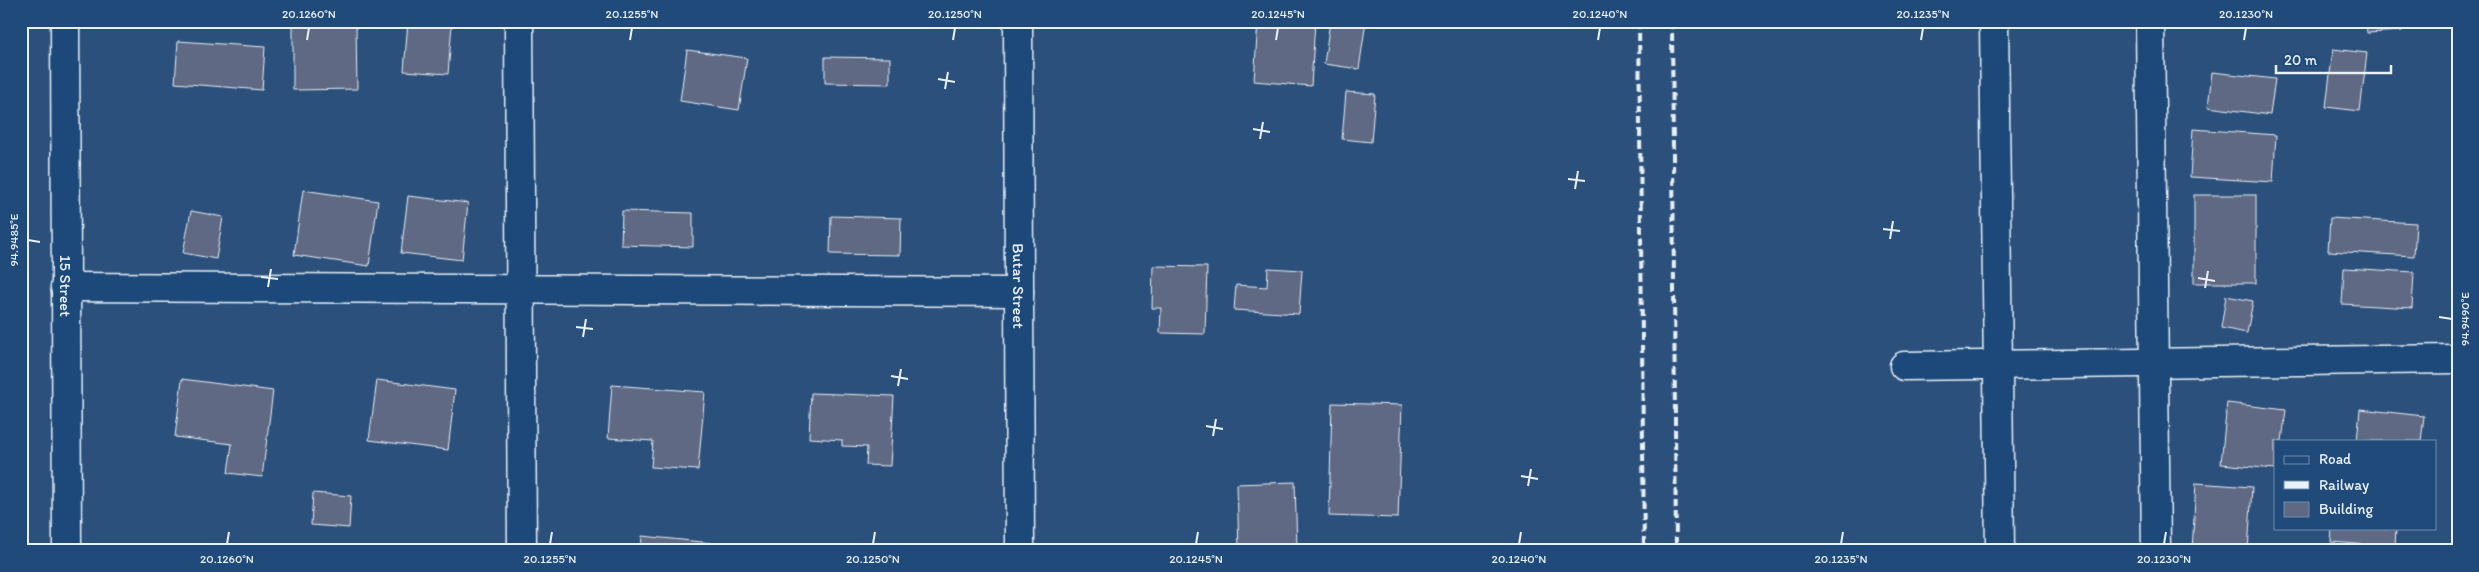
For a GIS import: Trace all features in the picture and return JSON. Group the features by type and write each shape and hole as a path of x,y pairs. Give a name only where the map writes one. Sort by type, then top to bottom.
{"street":[{"name":"15 Street","path":"65,21 67,551"},
{"path":"519,21 522,551"},
{"name":"Butar Street","path":"1018,21 1020,551"},
{"path":"1994,21 2000,551"},
{"path":"2150,21 2156,551"},
{"path":"65,286 1019,292"},
{"path":"1904,366 2458,359"}],"building":[{"path":"408,21 452,24 448,74 404,71"},
{"path":"1258,21 1315,21 1311,86 1254,81"},
{"path":"1330,21 1366,21 1359,69 1324,64"},
{"path":"2195,21 2249,21 2249,25"},
{"path":"2366,21 2401,21 2402,31 2367,33"},
{"path":"293,24 356,24 357,89 293,90"},
{"path":"178,41 265,47 262,90 175,83"},
{"path":"2333,49 2367,53 2360,111 2326,107"},
{"path":"687,50 747,58 739,110 680,101"},
{"path":"825,57 890,58 890,84 825,83"},
{"path":"2212,72 2275,79 2270,115 2208,107"},
{"path":"1346,92 1375,94 1371,142 1342,139"},
{"path":"2193,129 2276,135 2273,182 2190,177"},
{"path":"303,190 378,201 369,266 294,255"},
{"path":"2194,195 2256,195 2256,283 2194,283"},
{"path":"408,196 468,203 462,260 401,253"},
{"path":"191,211 223,217 216,259 183,253"},
{"path":"622,211 693,213 693,247 621,245"},
{"path":"831,216 901,218 900,255 830,254"},
{"path":"2330,218 2416,223 2414,256 2328,251"},
{"path":"1153,266 1207,267 1205,334 1160,333 1161,308 1152,308"},
{"path":"1268,268 1302,270 1299,314 1234,310 1236,285 1267,287"},
{"path":"2344,268 2414,272 2412,308 2342,304"},
{"path":"2226,296 2253,301 2247,333 2221,328"},
{"path":"182,379 273,391 262,477 228,473 232,444 175,437"},
{"path":"377,380 455,390 448,450 369,440"},
{"path":"612,385 705,392 698,470 651,467 653,441 608,438"},
{"path":"811,393 894,396 890,466 866,465 867,447 842,446 842,440 809,438"},
{"path":"1332,403 1402,405 1398,518 1329,516"},
{"path":"2227,403 2286,410 2282,440 2274,440 2274,469 2221,464"},
{"path":"2360,409 2424,416 2421,440 2357,440"},
{"path":"1295,482 1297,548 1239,549 1237,484"},
{"path":"2196,483 2252,487 2248,551 2192,551"},
{"path":"313,493 351,496 349,528 311,525"},
{"path":"2332,530 2396,530 2395,547 2331,542"},
{"path":"642,536 712,543 711,551 641,551"}],"railway":[{"path":"1639,21 1644,551"},
{"path":"1672,21 1676,551"}]}
